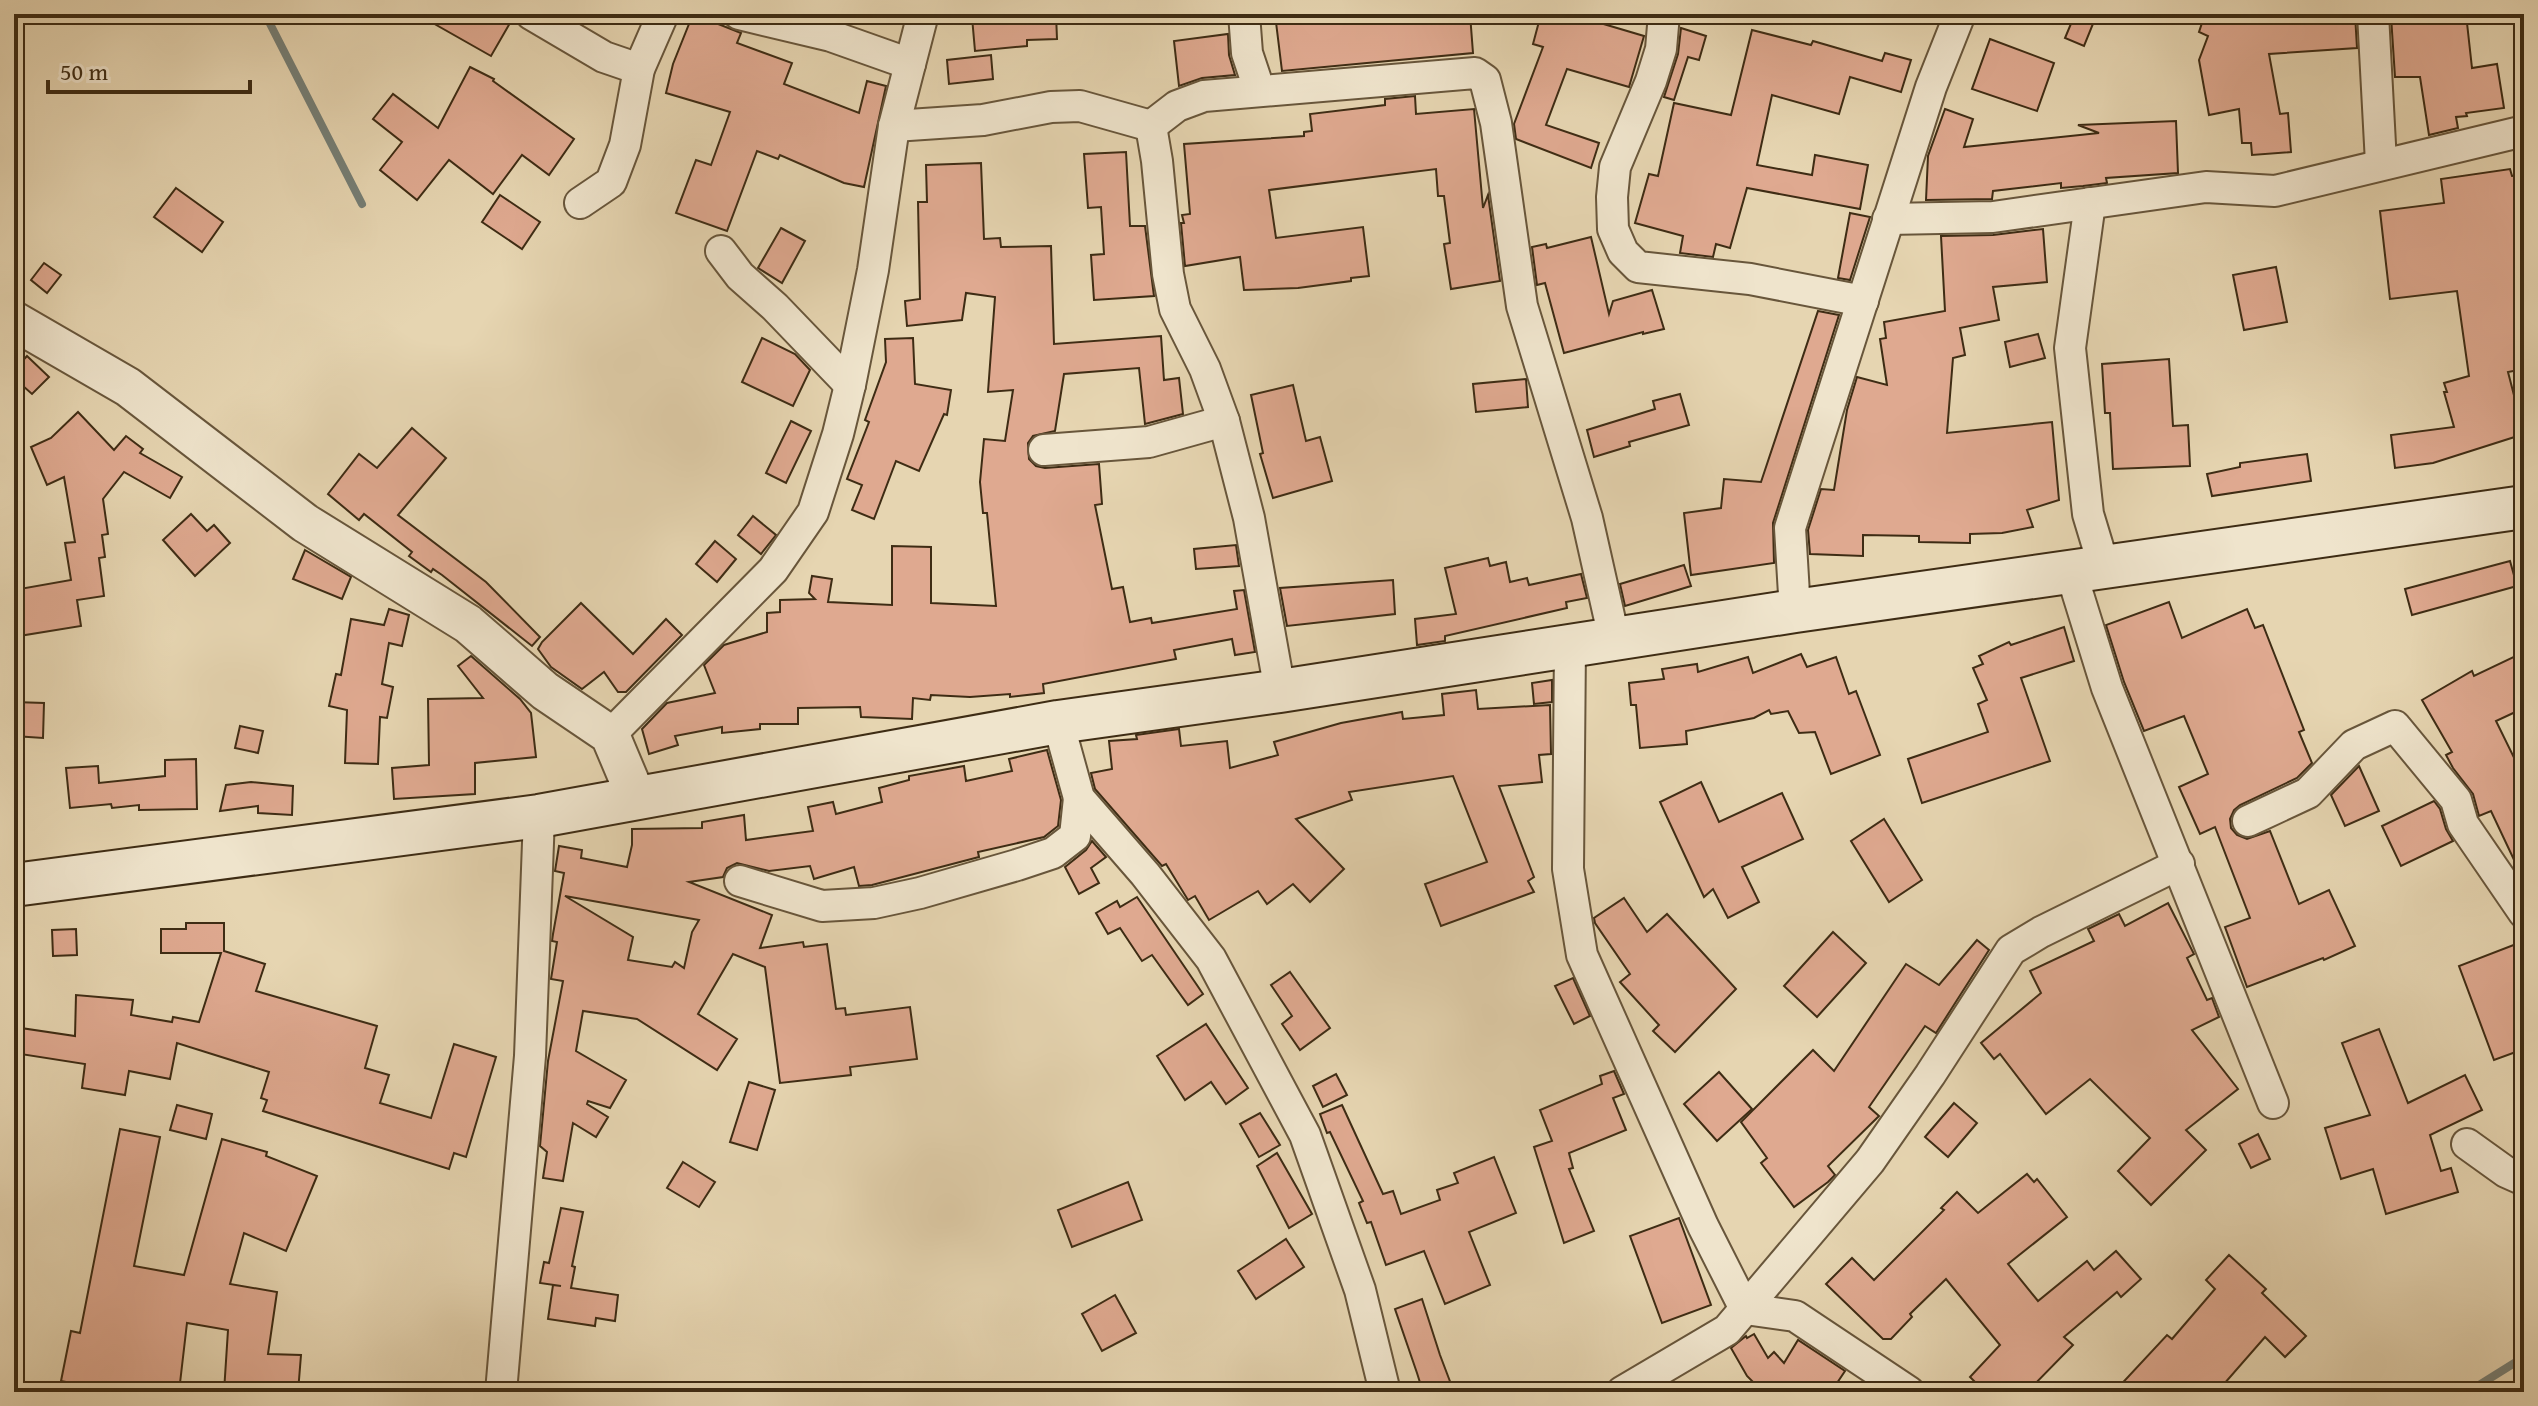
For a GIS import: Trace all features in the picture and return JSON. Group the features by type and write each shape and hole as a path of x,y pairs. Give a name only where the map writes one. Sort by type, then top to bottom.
{"main road":[{"path":"14,885 539,816 1058,722 1280,691 1795,611 2524,507"}],"street":[{"path":"531,14 604,57 639,69"},
{"path":"580,203 611,182 625,145 639,69 663,14"},
{"path":"739,14 831,36 910,64"},
{"path":"610,735 773,570 813,512 850,385 873,270 894,126 923,14"},
{"path":"1244,14 1247,53 1259,89"},
{"path":"1664,14 1661,49 1651,81 1615,167 1613,229 1623,252 1638,267 1750,279 1863,301"},
{"path":"1795,611 1790,528 1931,87 1960,14"},
{"path":"2373,14 2381,163"},
{"path":"1151,126 1177,106 1204,96 1475,73 1485,80 1496,123 1522,306 1587,518 1614,638"},
{"path":"894,126 983,120 1051,107 1080,106 1151,126"},
{"path":"1151,126 1175,309 1205,369 1224,421 1249,518 1280,691"},
{"path":"1888,219 1993,217 2206,187 2275,191 2524,131"},
{"path":"2090,203 2070,348 2088,514 2087,569 2107,688 2273,1103"},
{"path":"721,251 740,276 775,307 850,385"},
{"path":"14,321 128,387 305,523 468,624 545,691 610,735 637,799"},
{"path":"1044,450 1149,442 1224,421"},
{"path":"1570,645 1568,869 1582,955 1703,1226 1745,1309"},
{"path":"740,881 822,906 874,903 920,893 1053,853 1075,836 1079,798 1058,722"},
{"path":"2248,821 2308,793 2354,745 2395,726 2456,800 2463,824 2524,913"},
{"path":"1079,798 1145,874 1211,959 1305,1135 1360,1290 1385,1392"},
{"path":"501,1392 530,1056 539,816"},
{"path":"1622,1392 1727,1330 1870,1161 2011,950 2179,864"},
{"path":"2467,1144 2506,1172 2524,1180"},
{"path":"1745,1309 1795,1316 1909,1392"}],"building":[{"path":"417,14 513,14 514,16 491,56"},
{"path":"693,14 741,33 737,43 792,63 784,84 859,113 867,81 886,86 864,187 844,183 780,155 778,159 757,151 727,231 676,213 696,160 711,165 730,112 666,93 673,64"},
{"path":"982,14 1056,14 1057,39 1027,40 1027,46 975,51 972,17"},
{"path":"1275,14 1470,14 1473,53 1282,71"},
{"path":"1541,14 1591,14 1590,20 1644,36 1629,87 1567,69 1546,125 1599,143 1591,168 1516,139 1514,124 1543,47 1533,44"},
{"path":"2075,14 2097,14 2084,46 2065,38"},
{"path":"2205,14 2355,14 2357,48 2269,54 2280,114 2288,113 2291,152 2252,155 2251,143 2242,143 2239,109 2209,115 2199,60 2208,36 2199,32"},
{"path":"2466,14 2472,68 2497,64 2504,108 2466,113 2467,116 2456,117 2458,128 2429,135 2420,77 2395,77 2391,16"},
{"path":"1681,28 1706,36 1699,60 1688,57 1674,100 1664,97 1678,54"},
{"path":"1752,30 1811,45 1813,41 1882,61 1885,53 1911,60 1901,92 1850,77 1839,114 1772,95 1757,165 1812,175 1815,155 1868,165 1860,209 1747,188 1730,248 1716,244 1713,257 1680,253 1683,236 1635,223 1649,174 1658,176 1674,103 1731,115"},
{"path":"1228,34 1229,55 1235,75 1202,78 1179,86 1174,41"},
{"path":"1990,39 2054,63 2037,111 1972,89"},
{"path":"991,55 993,79 949,84 947,60"},
{"path":"470,67 494,79 574,139 549,175 522,155 493,194 449,160 417,200 380,170 402,142 373,119 393,94 438,128"},
{"path":"1415,96 1416,114 1474,109 1483,208 1488,195 1500,281 1451,289 1444,244 1450,243 1444,196 1438,196 1436,169 1269,190 1276,238 1363,227 1369,276 1298,288 1244,290 1240,257 1185,266 1181,223 1184,223 1182,215 1190,214 1184,144 1304,136 1304,132 1312,131 1310,114 1385,105 1385,99"},
{"path":"1945,109 1973,119 1964,147 2099,133 2078,125 2176,121 2178,173 2106,178 2107,183 2083,186 2061,188 2061,183 1993,191 1992,199 1926,200 1928,156"},
{"path":"1126,152 1130,226 1145,226 1154,296 1094,300 1091,255 1104,254 1101,207 1088,208 1084,154"},
{"path":"981,163 984,239 1000,238 1001,247 1051,246 1054,344 1161,336 1164,380 1179,378 1183,414 1145,424 1139,368 1064,374 1055,431 1033,436 1028,443 1029,459 1036,466 1045,468 1099,464 1102,504 1095,505 1112,589 1123,587 1130,622 1151,618 1152,623 1237,609 1234,591 1244,590 1255,652 1235,655 1232,639 1174,650 1176,659 1043,684 1044,693 1010,697 1010,694 970,697 931,695 930,700 913,698 912,719 861,717 860,707 798,708 798,724 760,724 760,729 722,733 722,727 675,736 678,745 649,754 642,729 667,703 715,693 704,665 724,645 767,632 767,613 780,612 780,600 815,599 809,593 812,576 832,579 828,602 892,605 892,546 931,547 931,603 996,606 987,513 983,513 980,482 984,439 1005,441 1013,390 988,392 995,297 966,293 962,320 907,326 905,301 920,299 918,202 927,202 926,165"},
{"path":"2510,169 2512,176 2524,175 2524,369 2508,372 2524,434 2433,463 2395,468 2391,435 2454,427 2444,383 2469,376 2457,291 2390,299 2380,211 2444,203 2441,179"},
{"path":"176,188 223,222 202,252 154,217"},
{"path":"500,195 540,222 522,249 482,222"},
{"path":"1850,213 1870,217 1850,280 1838,278"},
{"path":"781,228 805,241 782,283 758,268"},
{"path":"2043,229 2047,282 1993,287 1999,320 1960,328 1965,355 1953,358 1947,433 2052,422 2059,500 2027,510 2033,527 2002,533 1970,534 1970,543 1919,542 1919,536 1863,535 1863,556 1810,554 1808,530 1821,489 1834,490 1847,410 1857,377 1887,385 1880,339 1886,338 1884,322 1945,311 1941,236 1993,235"},
{"path":"1591,237 1609,314 1613,301 1652,290 1664,329 1564,353 1545,283 1537,285 1532,247 1546,244 1547,248"},
{"path":"44,263 61,275 47,293 31,280"},
{"path":"2276,267 2287,322 2244,330 2233,275"},
{"path":"1818,311 1839,315 1773,523 1774,563 1691,575 1684,513 1721,508 1724,479 1761,482"},
{"path":"2038,334 2045,358 2010,367 2005,342"},
{"path":"762,338 795,354 810,370 793,406 742,382"},
{"path":"913,338 915,384 951,390 947,415 944,414 919,471 896,461 874,519 852,510 862,485 847,479 869,422 865,420 886,362 885,339"},
{"path":"27,356 49,377 32,394 14,378 14,370"},
{"path":"2169,359 2173,426 2188,425 2190,466 2113,469 2110,413 2105,413 2102,364"},
{"path":"1526,379 1528,407 1476,412 1473,384"},
{"path":"1293,385 1306,441 1320,437 1332,481 1273,498 1260,454 1263,453 1251,395"},
{"path":"1680,394 1689,425 1629,442 1630,446 1594,457 1587,430 1655,409 1653,401"},
{"path":"78,412 114,450 126,436 143,449 140,453 182,477 170,498 124,472 103,499 108,534 102,535 105,557 99,558 104,596 77,600 81,626 19,636 14,590 71,580 65,543 75,542 64,477 47,485 31,447 51,438"},
{"path":"791,421 811,431 786,483 766,473"},
{"path":"412,428 446,458 398,515 486,582 540,637 532,646 442,575 433,569 431,572 409,556 412,552 364,514 359,520 328,494 359,454 377,468"},
{"path":"2307,454 2311,481 2212,496 2207,474 2240,467 2240,463"},
{"path":"191,514 207,531 214,525 230,543 195,576 163,540"},
{"path":"753,516 776,535 761,554 738,535"},
{"path":"715,541 736,559 717,582 696,564"},
{"path":"1236,545 1239,566 1196,569 1194,549"},
{"path":"305,550 351,577 342,599 293,579"},
{"path":"1488,558 1490,566 1506,562 1510,582 1527,578 1529,585 1581,574 1587,598 1566,602 1567,608 1445,636 1445,641 1417,645 1415,619 1456,614 1445,568"},
{"path":"2510,561 2517,586 2412,615 2405,589"},
{"path":"1684,565 1691,586 1625,606 1620,584"},
{"path":"1393,580 1395,614 1287,626 1280,588"},
{"path":"2169,602 2182,638 2247,609 2255,628 2263,625 2304,730 2299,732 2312,763 2297,778 2240,805 2230,819 2231,828 2247,839 2270,831 2299,904 2329,890 2355,946 2247,987 2225,927 2250,918 2215,827 2200,834 2179,787 2208,774 2184,716 2144,731 2106,625"},
{"path":"581,603 633,654 666,619 682,635 626,692 618,692 604,672 582,689 551,667 538,649"},
{"path":"389,609 409,615 402,646 389,643 382,684 393,687 387,718 380,717 378,764 345,763 347,710 329,706 336,674 341,675 351,619 384,625"},
{"path":"2064,627 2074,661 2021,678 2050,761 1922,803 1908,759 1988,732 1978,704 1987,700 1973,668 1983,664 1979,656 2009,642 2011,645"},
{"path":"2524,652 2524,708 2496,721 2524,778 2524,881 2491,811 2479,816 2473,794 2453,768 2446,755 2452,752 2422,700 2472,671 2474,676"},
{"path":"1801,654 1807,667 1836,657 1849,694 1856,691 1880,755 1831,774 1815,732 1799,733 1788,711 1771,714 1769,710 1754,718 1686,731 1687,744 1640,748 1636,705 1631,705 1629,683 1664,679 1662,669 1697,664 1698,672 1748,657 1753,673"},
{"path":"471,656 520,699 531,713 536,757 475,763 475,794 394,799 392,768 429,765 428,699 483,698 458,666"},
{"path":"1552,680 1552,702 1534,704 1532,683"},
{"path":"1476,690 1478,709 1550,705 1551,754 1539,755 1542,782 1499,786 1534,877 1528,881 1534,892 1441,926 1425,884 1487,862 1453,776 1349,792 1352,800 1296,819 1344,869 1310,902 1293,884 1267,904 1258,891 1209,920 1195,896 1188,900 1166,864 1162,866 1095,789 1091,773 1112,769 1109,741 1137,739 1136,735 1179,729 1181,746 1227,741 1230,768 1278,755 1274,742 1341,723 1402,712 1403,719 1444,715 1442,694"},
{"path":"14,702 44,703 43,738 14,736"},
{"path":"240,726 263,731 258,753 235,748"},
{"path":"1047,750 1061,800 1058,826 1044,837 978,852 979,857 872,885 859,886 854,867 814,879 810,866 769,871 737,863 727,868 723,877 689,882 772,915 760,948 803,942 804,947 827,944 836,1009 845,1008 846,1015 910,1007 917,1059 850,1067 851,1075 780,1083 765,967 733,954 698,1014 737,1039 717,1070 637,1019 583,1011 576,1051 626,1080 610,1108 588,1101 587,1104 608,1117 596,1137 573,1123 563,1181 543,1178 547,1152 540,1146 548,1061 563,981 551,979 557,942 552,941 564,873 555,871 559,846 582,850 581,858 627,867 632,829 702,828 702,822 744,815 746,840 813,831 808,807 833,802 836,814 882,802 879,788 909,780 909,776 964,766 966,781 1012,771 1009,759","holes":["565,896 699,920 692,932 684,968 675,962 672,967 628,960 633,937"]},
{"path":"196,759 197,809 139,810 139,805 112,808 111,804 70,808 66,768 98,766 99,783 165,776 165,760"},
{"path":"2359,766 2379,811 2345,826 2331,795"},
{"path":"251,782 293,786 292,815 258,813 258,806 220,811 226,785"},
{"path":"1701,782 1719,822 1782,793 1803,839 1742,867 1759,902 1728,918 1713,889 1704,897 1660,802"},
{"path":"2434,801 2453,841 2401,866 2382,826"},
{"path":"1884,819 1922,880 1889,902 1851,841"},
{"path":"1092,841 1106,857 1091,868 1099,883 1079,894 1065,867"},
{"path":"1137,897 1203,994 1188,1005 1152,955 1142,961 1120,928 1108,934 1096,913 1117,901 1120,907"},
{"path":"1624,898 1647,932 1667,914 1736,989 1675,1052 1653,1031 1659,1025 1620,982 1630,974 1595,923 1594,918"},
{"path":"2168,903 2194,954 2187,958 2207,1000 2212,998 2219,1017 2192,1030 2238,1089 2186,1130 2206,1150 2151,1205 2118,1171 2150,1138 2090,1079 2046,1114 2000,1054 1994,1059 1981,1043 2041,993 2030,971 2094,941 2088,929 2119,914 2125,926"},
{"path":"186,923 224,923 224,951 265,964 256,991 377,1026 365,1068 389,1075 380,1103 431,1118 454,1044 496,1057 466,1157 454,1153 449,1169 263,1111 267,1100 261,1098 269,1072 177,1043 170,1079 129,1071 125,1095 82,1088 85,1064 14,1053 14,1027 75,1036 76,995 133,1000 131,1015 172,1022 173,1017 199,1022 221,953 161,953 161,929 186,929"},
{"path":"76,929 77,955 53,956 52,930"},
{"path":"1833,932 1866,963 1817,1017 1784,986"},
{"path":"1977,940 1989,950 1936,1033 1925,1026 1869,1107 1879,1116 1828,1166 1835,1175 1794,1207 1761,1163 1767,1158 1741,1122 1813,1050 1834,1071 1906,964 1939,985"},
{"path":"2524,941 2524,1049 2494,1060 2459,966"},
{"path":"1290,972 1330,1028 1300,1050 1282,1024 1292,1016 1271,985"},
{"path":"1573,978 1590,1016 1574,1024 1555,986"},
{"path":"1206,1024 1248,1088 1226,1104 1211,1082 1185,1100 1157,1056"},
{"path":"2379,1029 2408,1103 2465,1075 2482,1110 2430,1135 2441,1171 2451,1168 2458,1192 2386,1214 2373,1169 2341,1179 2325,1128 2370,1115 2342,1043"},
{"path":"1614,1071 1624,1094 1613,1098 1626,1130 1569,1153 1573,1168 1569,1169 1594,1231 1564,1243 1534,1147 1552,1141 1540,1110 1602,1084 1600,1076"},
{"path":"1719,1072 1752,1109 1717,1141 1684,1104"},
{"path":"1336,1074 1347,1095 1323,1107 1313,1086"},
{"path":"749,1082 775,1090 757,1150 730,1142"},
{"path":"1954,1103 1977,1123 1948,1157 1925,1137"},
{"path":"177,1105 212,1114 206,1139 170,1130"},
{"path":"1342,1105 1383,1194 1393,1191 1401,1214 1440,1200 1437,1190 1458,1183 1454,1173 1494,1157 1516,1213 1469,1232 1490,1285 1445,1304 1424,1251 1386,1265 1371,1222 1367,1223 1359,1203 1363,1201 1320,1114"},
{"path":"1260,1113 1280,1145 1259,1157 1240,1124"},
{"path":"120,1129 160,1137 134,1266 184,1275 222,1139 267,1152 266,1156 317,1176 286,1251 244,1233 230,1284 277,1292 268,1354 301,1355 298,1392 224,1392 228,1330 187,1323 180,1383 173,1383 172,1392 117,1392 61,1381 71,1331 80,1333"},
{"path":"2258,1134 2270,1159 2251,1168 2239,1144"},
{"path":"1277,1153 1312,1214 1289,1228 1257,1166"},
{"path":"683,1162 715,1182 699,1207 667,1188"},
{"path":"2027,1174 2034,1182 2037,1179 2067,1217 2008,1264 2038,1301 2087,1261 2094,1270 2116,1251 2141,1279 2121,1297 2117,1292 2064,1337 2073,1345 2027,1392 1985,1392 1970,1377 2000,1345 1946,1279 1910,1314 1912,1317 1891,1339 1883,1339 1826,1284 1852,1258 1874,1280 1944,1210 1941,1208 1957,1192 1978,1213"},
{"path":"1128,1182 1142,1220 1072,1247 1058,1210"},
{"path":"561,1208 583,1212 572,1266 575,1267 571,1288 618,1295 615,1321 596,1318 595,1326 548,1319 553,1285 561,1286 540,1283 544,1262 549,1263"},
{"path":"1679,1218 1711,1305 1662,1323 1630,1236"},
{"path":"1286,1239 1304,1267 1256,1299 1238,1271"},
{"path":"2229,1255 2266,1289 2262,1293 2306,1336 2285,1357 2265,1337 2217,1392 2114,1392 2167,1335 2172,1339 2215,1289 2206,1280"},
{"path":"1115,1295 1136,1333 1102,1351 1082,1314"},
{"path":"1422,1299 1454,1392 1423,1392 1395,1309"},
{"path":"1754,1334 1768,1358 1774,1352 1784,1363 1798,1340 1845,1371 1831,1392 1763,1392 1747,1376 1731,1348 1746,1336"}],"waterway":[{"path":"265,14 362,204"},
{"path":"2468,1392 2524,1357"}]}
